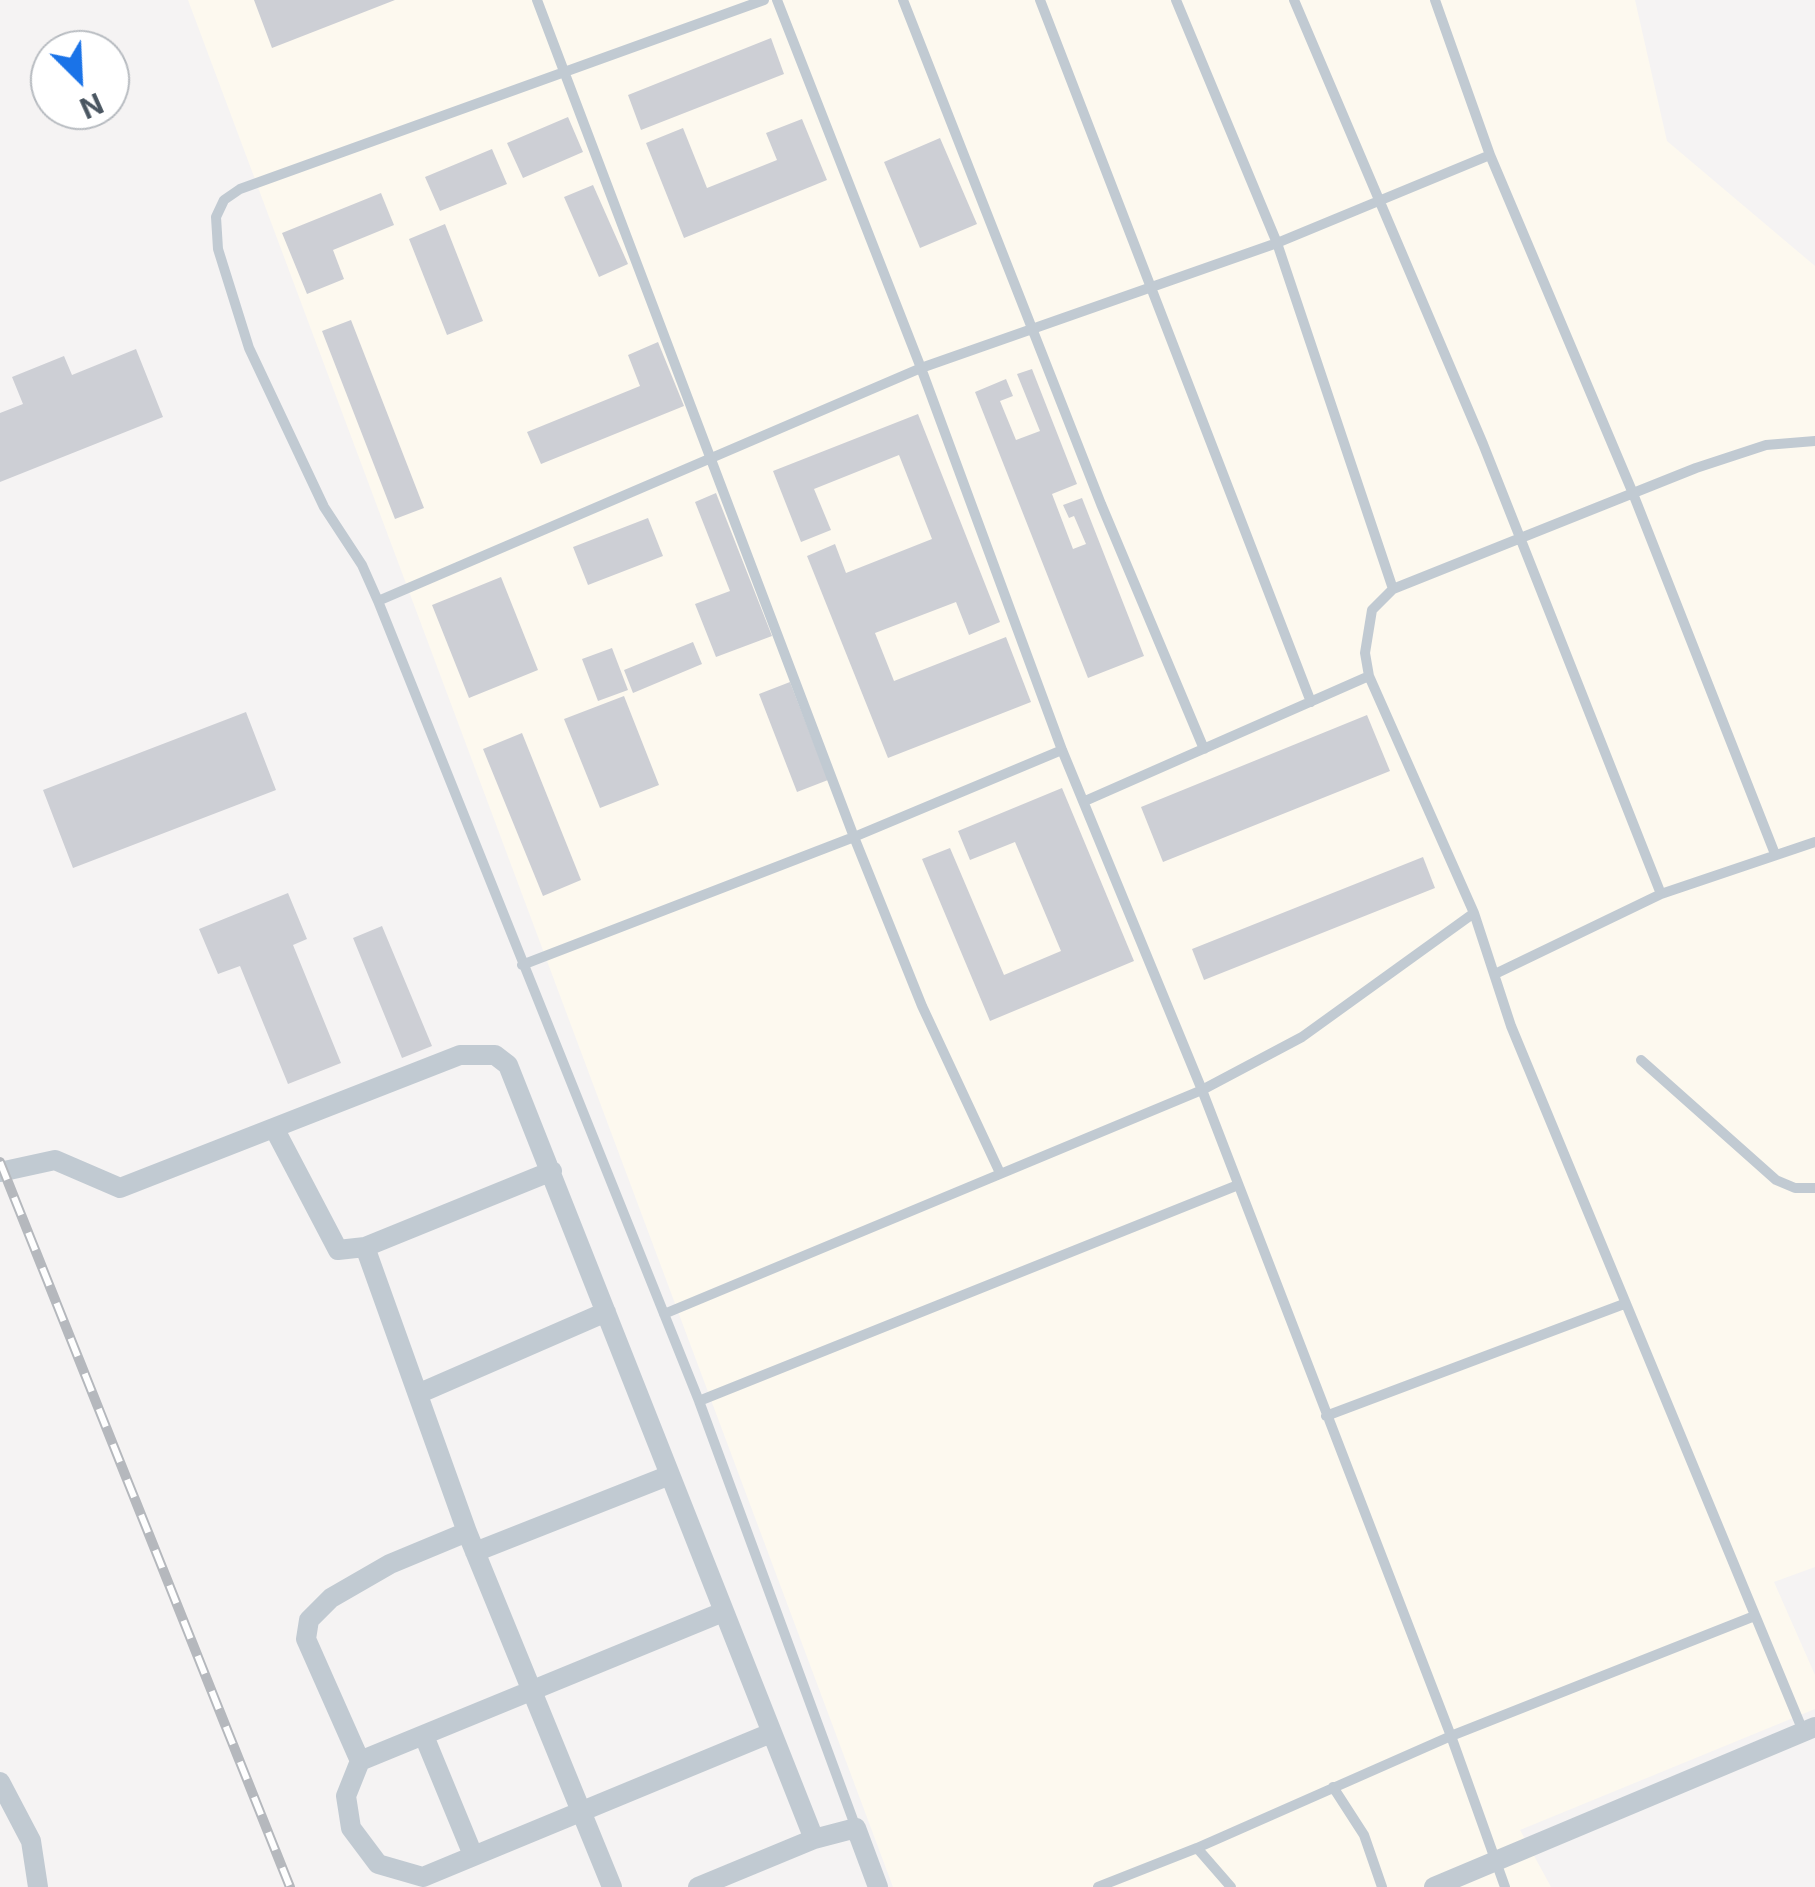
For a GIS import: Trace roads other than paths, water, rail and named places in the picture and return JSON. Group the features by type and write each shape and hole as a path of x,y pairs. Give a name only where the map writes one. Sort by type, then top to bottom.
{"street":[{"path":"0,1172 55,1160 120,1188 460,1055 495,1055 508,1065 814,1839"},
{"path":"274,1128 338,1250 365,1247 552,1171"},
{"path":"365,1247 471,1542 612,1887"},
{"path":"420,1393 606,1312"},
{"path":"670,1475 471,1542 390,1564 331,1598 310,1620 306,1639 360,1761 346,1796 351,1828 359,1842 388,1870 425,1882 473,1855 771,1733"},
{"path":"360,1761 723,1612"},
{"path":"1434,1887 1809,1730"},
{"path":"424,1736 473,1855"},
{"path":"0,1782 31,1841 38,1887"},
{"path":"698,1887 814,1839 856,1828 878,1887"}],"lane":[{"path":"538,0 854,837 922,1006 1000,1173"},
{"path":"764,0 240,189 224,200 216,216 218,250 249,348 324,507 362,565 378,601 699,1402 856,1828"},
{"path":"777,0 922,368 1062,750 1202,1090 1451,1736 1505,1887"},
{"path":"903,0 1204,749"},
{"path":"1040,0 1311,702"},
{"path":"1176,0 1277,243 1392,588"},
{"path":"1294,0 1382,201 1520,537 1660,894"},
{"path":"1436,0 1490,155 1632,492 1775,854"},
{"path":"378,601 922,368 1277,243 1490,155"},
{"path":"1809,1730 1752,1616 1510,1026 1474,913 1369,676 1365,652 1372,610 1392,588 1632,492 1766,445 1815,440"},
{"path":"1085,802 1369,676"},
{"path":"522,965 854,837 1062,750"},
{"path":"1495,974 1660,894 1815,842"},
{"path":"664,1314 1202,1090 1302,1037 1474,913"},
{"path":"1640,1060 1776,1180 1794,1188 1815,1188"},
{"path":"699,1402 1238,1184"},
{"path":"1326,1416 1624,1304"},
{"path":"1098,1887 1451,1736 1752,1616"},
{"path":"1333,1788 1364,1835 1382,1887"},
{"path":"1196,1848 1231,1887"}],"railway":[{"path":"0,1162 290,1887"}]}
